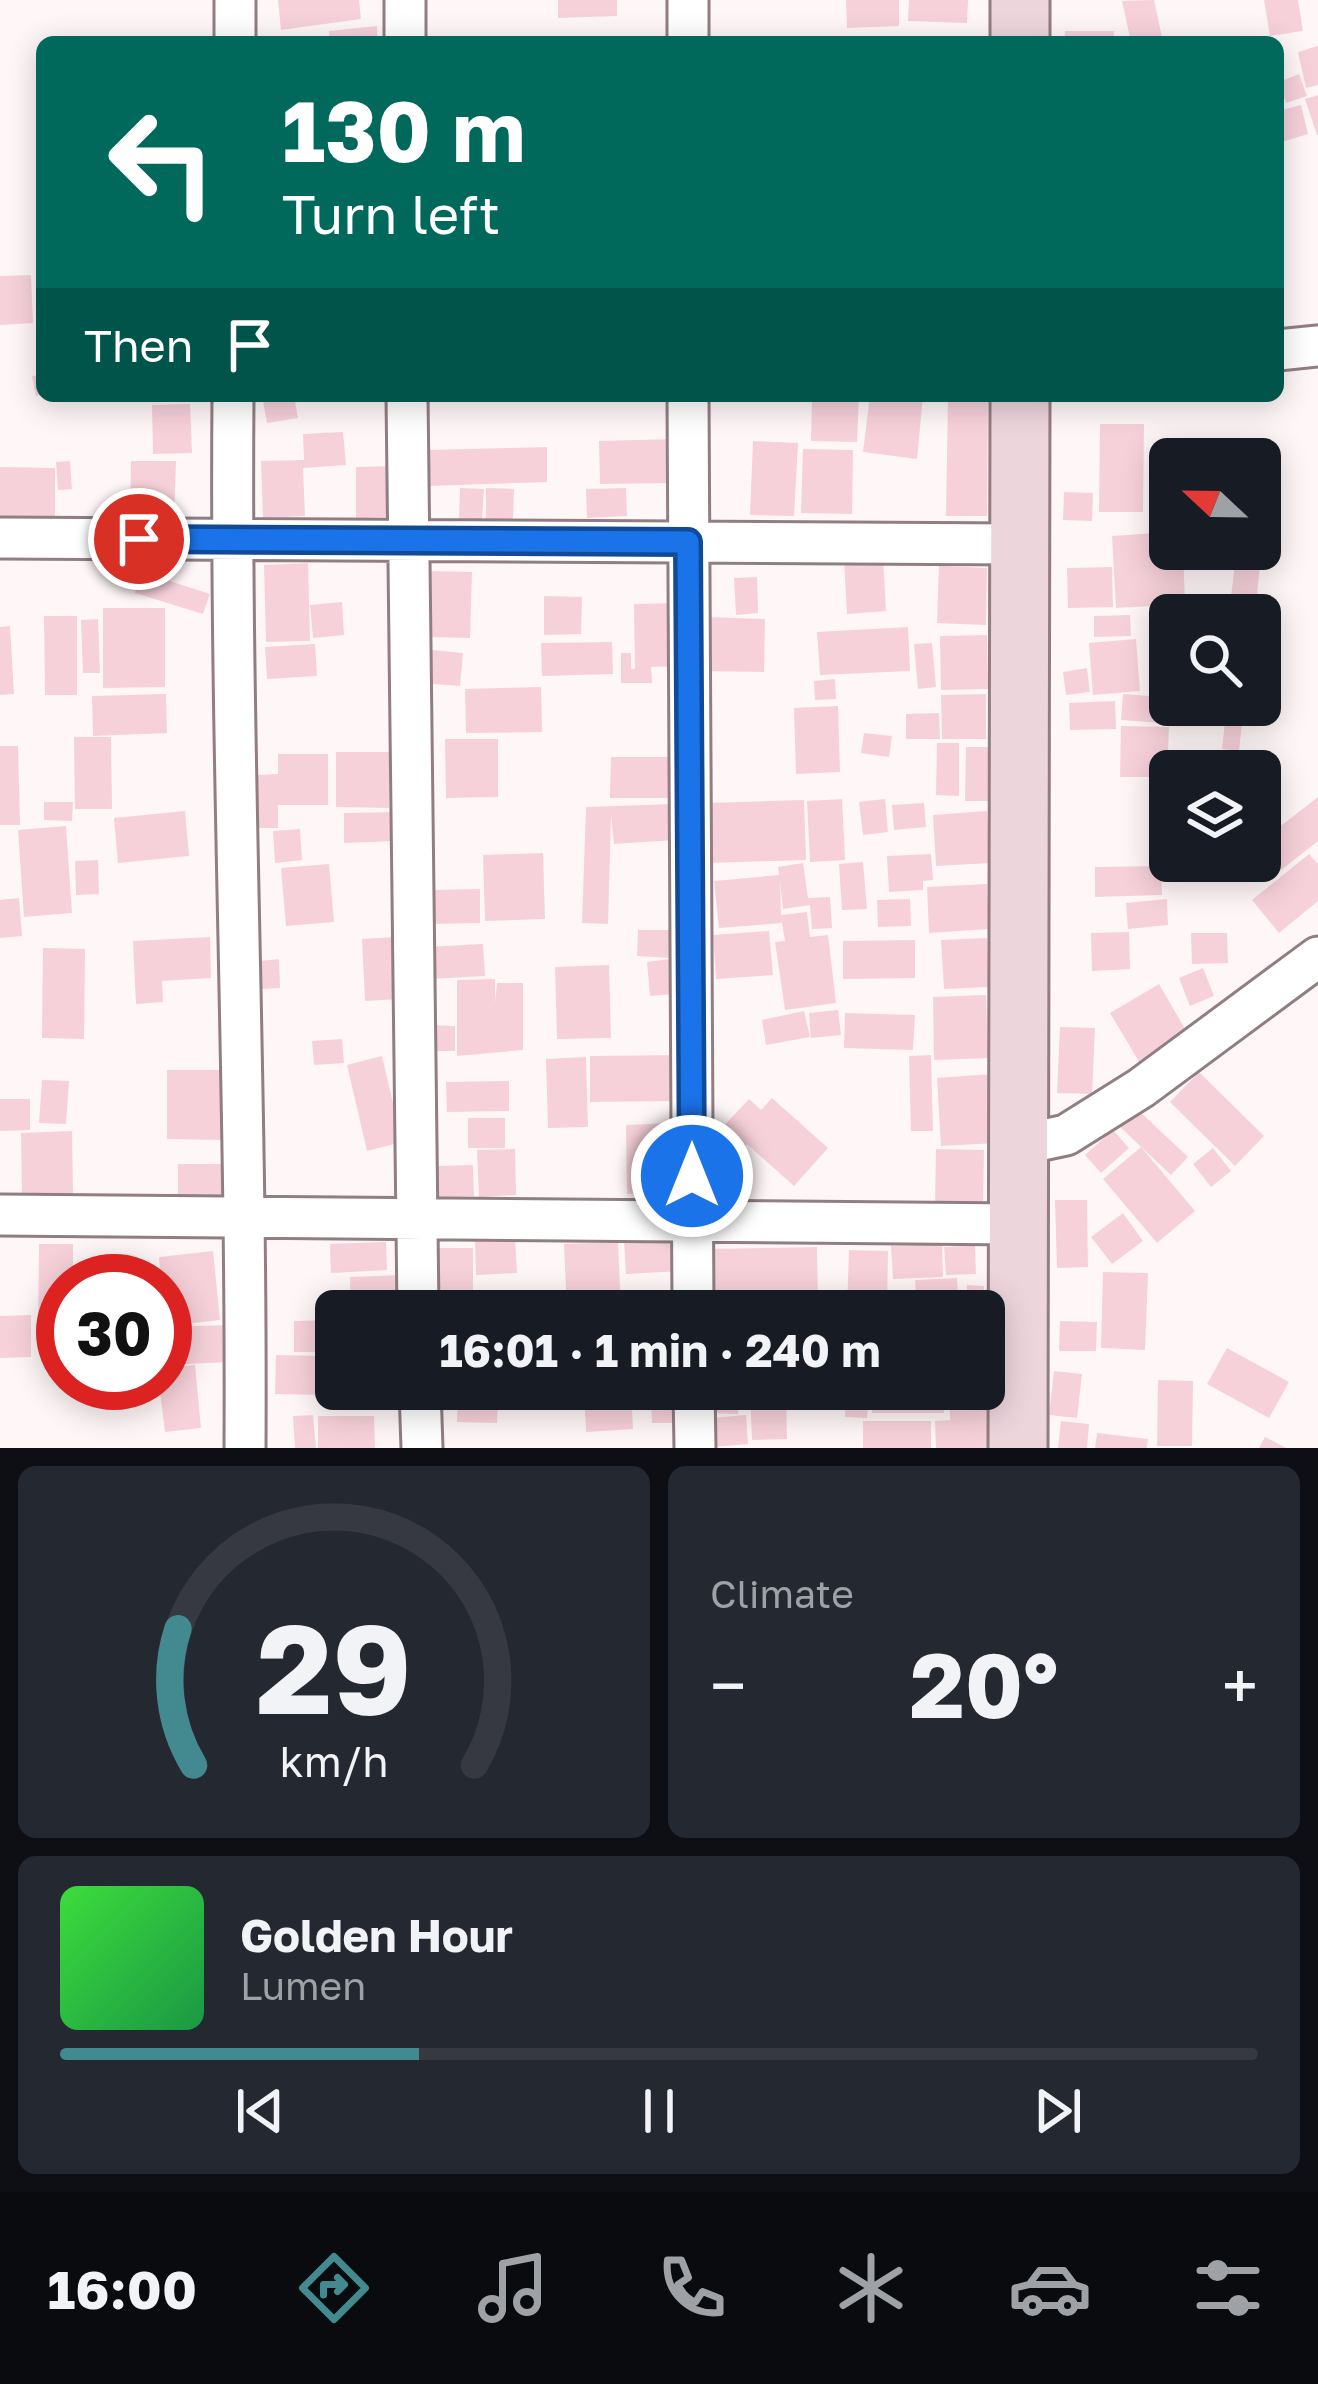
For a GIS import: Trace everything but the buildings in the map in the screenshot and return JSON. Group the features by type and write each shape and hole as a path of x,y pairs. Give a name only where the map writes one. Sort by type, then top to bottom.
{"main road":[{"path":"1020,36 1021,0"},
{"path":"1018,1448 1020,402"}],"street":[{"path":"235,0 235,36"},
{"path":"405,0 405,36"},
{"path":"688,0 688,36"},
{"path":"1284,349 1318,346"},
{"path":"232,402 246,1217 244,1448"},
{"path":"407,402 417,1290"},
{"path":"688,402 693,1290"},
{"path":"0,538 1020,544"},
{"path":"1019,1145 1066,1135 1141,1088 1318,957"},
{"path":"0,1215 1018,1224"},
{"path":"421,1410 422,1448"},
{"path":"694,1410 695,1448"}],"route":[{"path":"139,539 688,542 692,1176"}]}
